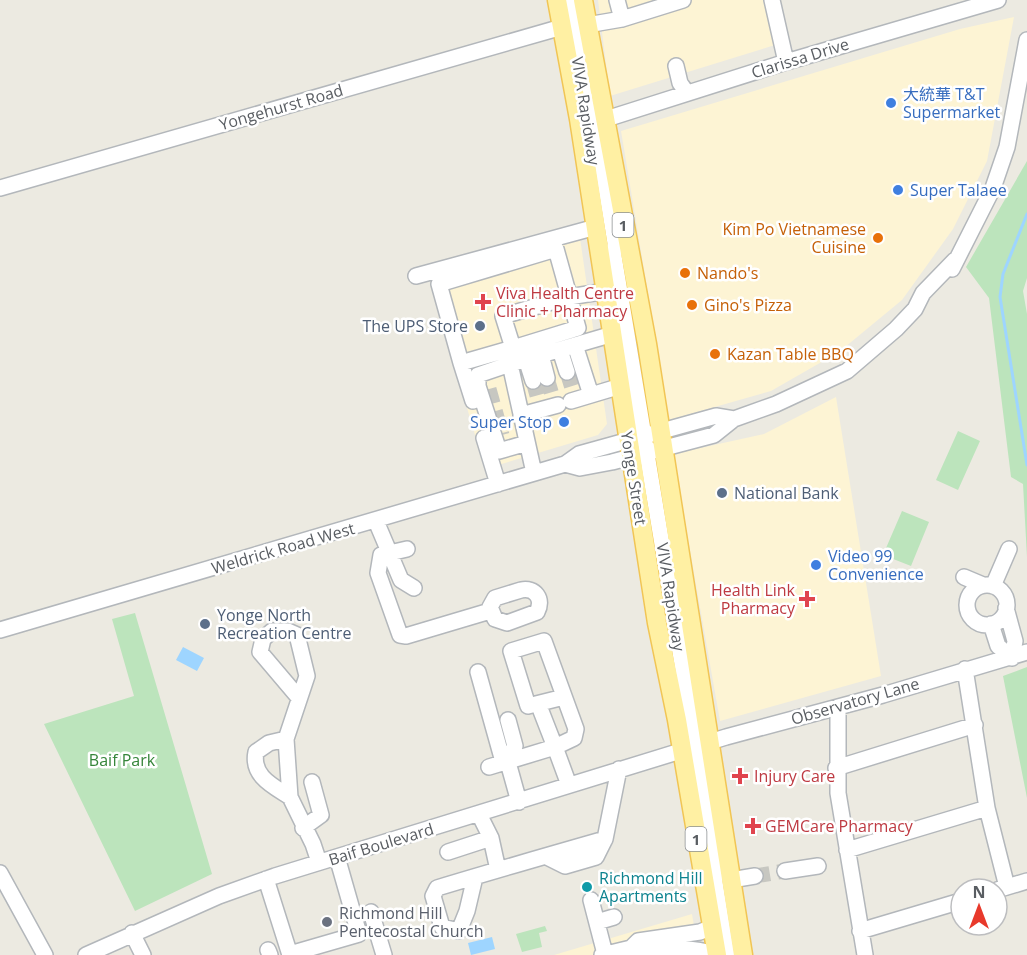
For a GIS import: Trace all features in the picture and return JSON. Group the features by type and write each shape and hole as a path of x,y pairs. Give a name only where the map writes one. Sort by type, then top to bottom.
{"main road":[{"name":"Yonge Street","path":"557,0 621,386 645,445 696,746 685,778 717,955"},
{"name":"Yonge Street","path":"583,0 603,120 647,344 645,445 657,623 696,746 731,880 742,955"}],"street":[{"name":"VIVA Rapidway","path":"568,0 608,245 614,256"},
{"name":"VIVA Rapidway","path":"575,0 645,445"},
{"path":"617,0 622,19"},
{"path":"586,25 622,19 683,0"},
{"path":"772,0 786,62"},
{"name":"Clarissa Drive","path":"603,120 786,62 998,0"},
{"name":"Yongehurst Road","path":"0,188 561,27"},
{"name":"Weldrick Road West","path":"0,630 565,464 580,468 645,445 714,435 734,419 776,404 847,371 897,329 915,309 923,293 955,260 975,227 1007,147 1027,40"},
{"path":"676,66 680,83 687,93"},
{"path":"416,276 596,227"},
{"path":"461,363 578,328 556,249 439,284 461,363 498,484"},
{"path":"513,348 503,316 569,297 606,291"},
{"path":"527,443 505,442 499,451 478,386 478,375 613,334"},
{"path":"575,345 591,394"},
{"path":"560,350 567,372"},
{"path":"533,357 540,380"},
{"path":"510,364 534,473"},
{"path":"487,371 489,389"},
{"path":"521,415 558,400 621,386"},
{"path":"376,521 401,580 414,588"},
{"path":"407,549 381,555 378,573 400,635 406,636 490,611"},
{"path":"1006,608 1002,618 985,625 973,619 967,608 969,594 988,585 1009,549"},
{"path":"964,577 1003,593 1015,641 1012,658"},
{"path":"991,624 998,646 1012,658"},
{"path":"489,767 555,747 574,738 576,729 557,671 544,641 511,651 528,706 564,697"},
{"name":"Observatory Lane","path":"696,746 1027,652"},
{"path":"965,669 1000,877"},
{"path":"478,672 519,802"},
{"path":"299,699 286,738 290,797 303,828 313,844 319,862"},
{"path":"838,707 836,768 865,955"},
{"path":"541,711 569,785"},
{"path":"506,762 515,746 508,720"},
{"path":"836,768 975,725"},
{"path":"286,738 269,743 256,752 255,760 265,782 290,797"},
{"path":"696,746 716,868 715,882 727,955"},
{"name":"Baif Boulevard","path":"86,955 132,933 266,879 696,746"},
{"path":"475,877 605,839 619,769"},
{"path":"303,828 321,814 312,782"},
{"path":"847,850 987,808"},
{"path":"479,814 491,838 498,870"},
{"path":"448,852 491,838"},
{"path":"266,879 290,955 359,934 337,857"},
{"path":"785,871 818,866"},
{"path":"716,868 722,880 734,955"},
{"path":"0,873 45,955"},
{"path":"731,880 755,876"},
{"path":"1009,886 1027,881"},
{"path":"591,900 604,955 625,951 693,949 717,955"},
{"path":"860,931 949,905"},
{"path":"371,912 384,955"},
{"path":"597,922 614,917"},
{"path":"625,951 638,941 700,932 712,927"},
{"path":"132,933 143,955"}],"shaded area":[{"path":"598,0 781,0 788,41 610,96"},
{"path":"1014,17 987,161 953,229 902,300 839,352 771,391 669,420 621,131 960,29"},
{"path":"580,238 607,424 598,435 485,469 430,282"},
{"path":"836,397 881,676 720,721 673,454 764,434"},
{"path":"692,914 699,955 554,955"}],"green space":[{"path":"1027,161 1027,278 1023,291 1027,314 1027,557 1023,484 1011,477 989,298 966,267"},
{"path":"958,431 980,441 958,490 936,480"},
{"path":"902,511 929,522 911,566 883,555"},
{"name":"Baif Park","path":"135,613 212,874 135,911 44,724 134,696 112,619"},
{"path":"1027,667 1027,798 1003,676"},
{"path":"545,926 547,931 539,933 542,947 522,952 516,934"}],"water":[{"path":"183,647 204,658 197,671 176,660"},
{"path":"492,937 495,949 471,955 468,943"}],"waterway":[{"path":"1027,214 1003,274 1000,297 1027,465"}],"tunnel":[{"path":"567,372 572,388"},
{"path":"547,378 552,395"},
{"path":"533,381 538,399"},
{"path":"489,389 502,435"},
{"path":"755,876 785,871"}],"place":[{"name":"大統華 T&T Supermarket","path":"891,103"},
{"name":"Super Talaee","path":"898,190"},
{"name":"Kim Po Vietnamese Cuisine","path":"878,238"},
{"name":"Nando's","path":"685,273"},
{"name":"Viva Health Centre Clinic + Pharmacy","path":"483,302"},
{"name":"Gino's Pizza","path":"692,305"},
{"name":"The UPS Store","path":"480,326"},
{"name":"Kazan Table BBQ","path":"715,354"},
{"name":"Super Stop","path":"564,422"},
{"name":"National Bank","path":"722,493"},
{"name":"Video 99 Convenience","path":"816,565"},
{"name":"Health Link Pharmacy","path":"807,599"},
{"name":"Yonge North Recreation Centre","path":"205,624"},
{"name":"Injury Care","path":"740,776"},
{"name":"GEMCare Pharmacy","path":"753,826"},
{"name":"Richmond Hill Apartments","path":"587,887"},
{"name":"Richmond Hill Pentecostal Church","path":"327,922"}]}
